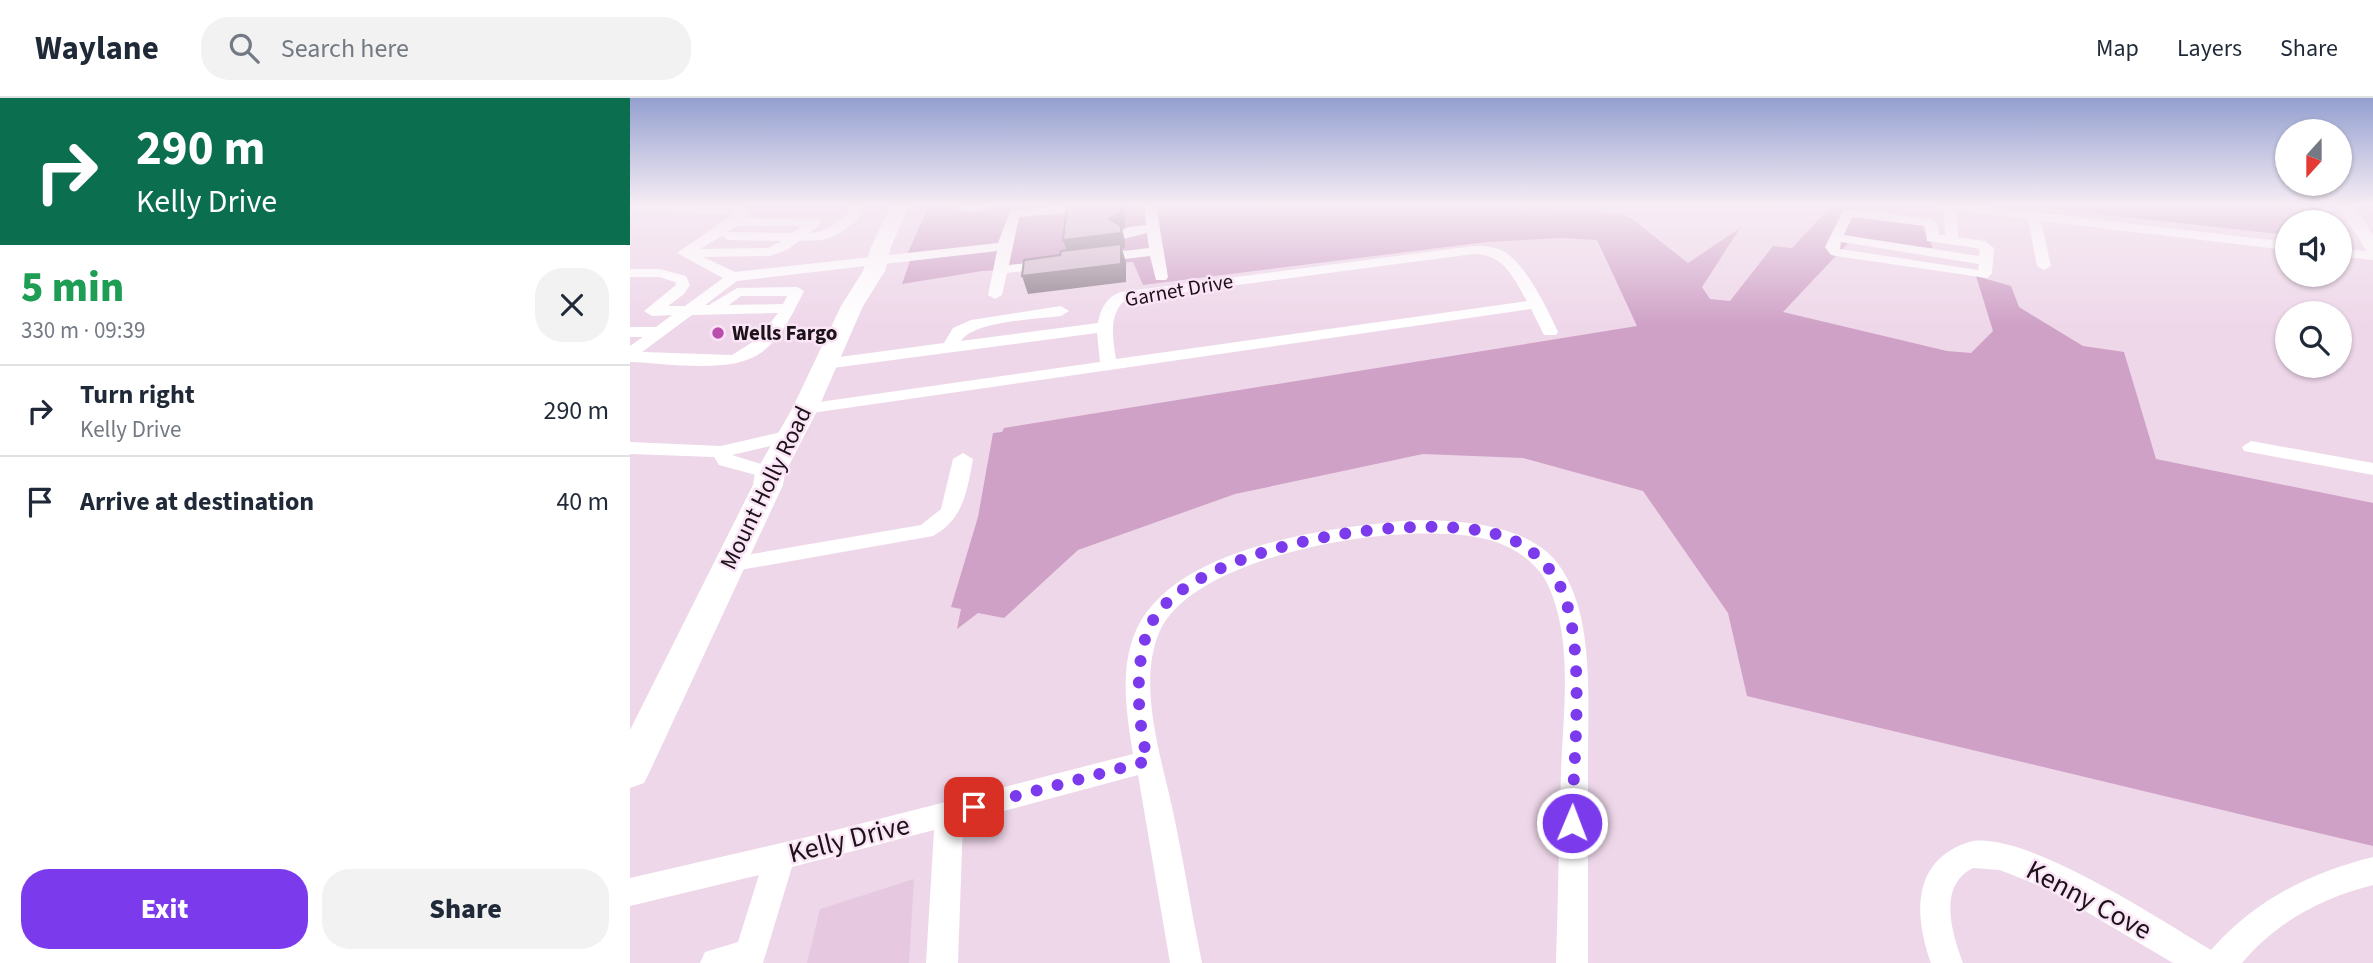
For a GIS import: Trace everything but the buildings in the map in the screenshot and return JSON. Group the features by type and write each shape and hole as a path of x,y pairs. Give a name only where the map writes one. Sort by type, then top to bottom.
{"highway":[{"name":"Mount Holly Road","path":"630,771 768,485 770,472 805,409 852,306 874,271 882,245"}],"street":[{"path":"684,253 697,245"},
{"path":"684,253 770,252 781,245"},
{"path":"1124,245 1125,255"},
{"path":"1155,245 1161,277"},
{"path":"1833,245 1836,253 1982,275 1985,273 1987,248 1983,245"},
{"path":"1908,264 1911,245"},
{"path":"1925,245 1986,261"},
{"path":"2040,245 2044,266"},
{"path":"630,355 733,277 1004,246 1002,270 995,295"},
{"name":"Garnet Drive","path":"1109,366 1104,327 1116,300 1128,294 1473,250 1489,250 1505,258 1537,304 1550,332"},
{"path":"1002,270 1156,251"},
{"path":"684,253 733,277"},
{"path":"2352,253 2373,256"},
{"path":"630,273 660,273 681,279 683,285 679,292 652,311 712,311 737,292 797,290 785,308 776,330 767,341 745,356 734,359 630,355"},
{"path":"805,409 1537,304"},
{"path":"950,348 959,331 976,323 1061,311"},
{"name":"Garnet Drive","path":"825,364 1104,327"},
{"path":"630,332 659,332"},
{"path":"630,448 721,452 790,436"},
{"path":"2250,447 2373,469"},
{"path":"721,452 726,461 770,472"},
{"path":"729,565 926,531 940,526 955,502 963,459"},
{"path":"1186,963 1148,761 1139,685 1143,643 1156,615 1181,591 1195,582 1259,553 1376,530 1417,526 1462,526 1504,536 1522,545 1538,555 1559,586 1566,603 1573,640 1576,680 1572,963"},
{"name":"Kelly Drive","path":"630,891 949,814 1148,761"},
{"path":"942,963 949,814"},
{"name":"Kenny Cove","path":"1947,963 1937,932 1935,914 1940,882 1948,868 1961,857 1979,853 2020,862 2061,880 2203,963"},
{"path":"716,963 748,959 780,856"},
{"path":"2221,963 2252,929 2283,905 2339,879 2373,872"}],"shaded area":[{"path":"911,245 1459,245 1143,285 1133,262 982,271 902,284 912,255 907,255"},
{"path":"1599,245 1666,245 1688,263 1714,245 1729,245 1702,287 1710,299 1730,301 1773,246 1792,248 1794,245 1846,245 1783,312 1947,351 1971,353 1993,331 1976,276 2011,286 2019,307 2083,346 2124,352 2156,459 2373,503 2373,846 1747,696 1728,613 1643,491 1523,458 1423,454 1235,494 1078,550 1004,618 978,613 957,629 961,609 951,607 978,517 993,433 1002,432 1004,428 1637,326"},
{"path":"1888,245 1932,245 1933,248"},
{"path":"914,879 909,963 807,963 820,909"}],"place":[{"name":"Wells Fargo","path":"718,333"}],"route":[{"path":"974,807 1148,761 1139,685 1143,643 1156,615 1181,591 1195,582 1242,559 1276,548 1376,530 1439,525 1462,526 1504,536 1522,545 1538,555 1559,586 1570,621 1575,659 1572,823"}]}
